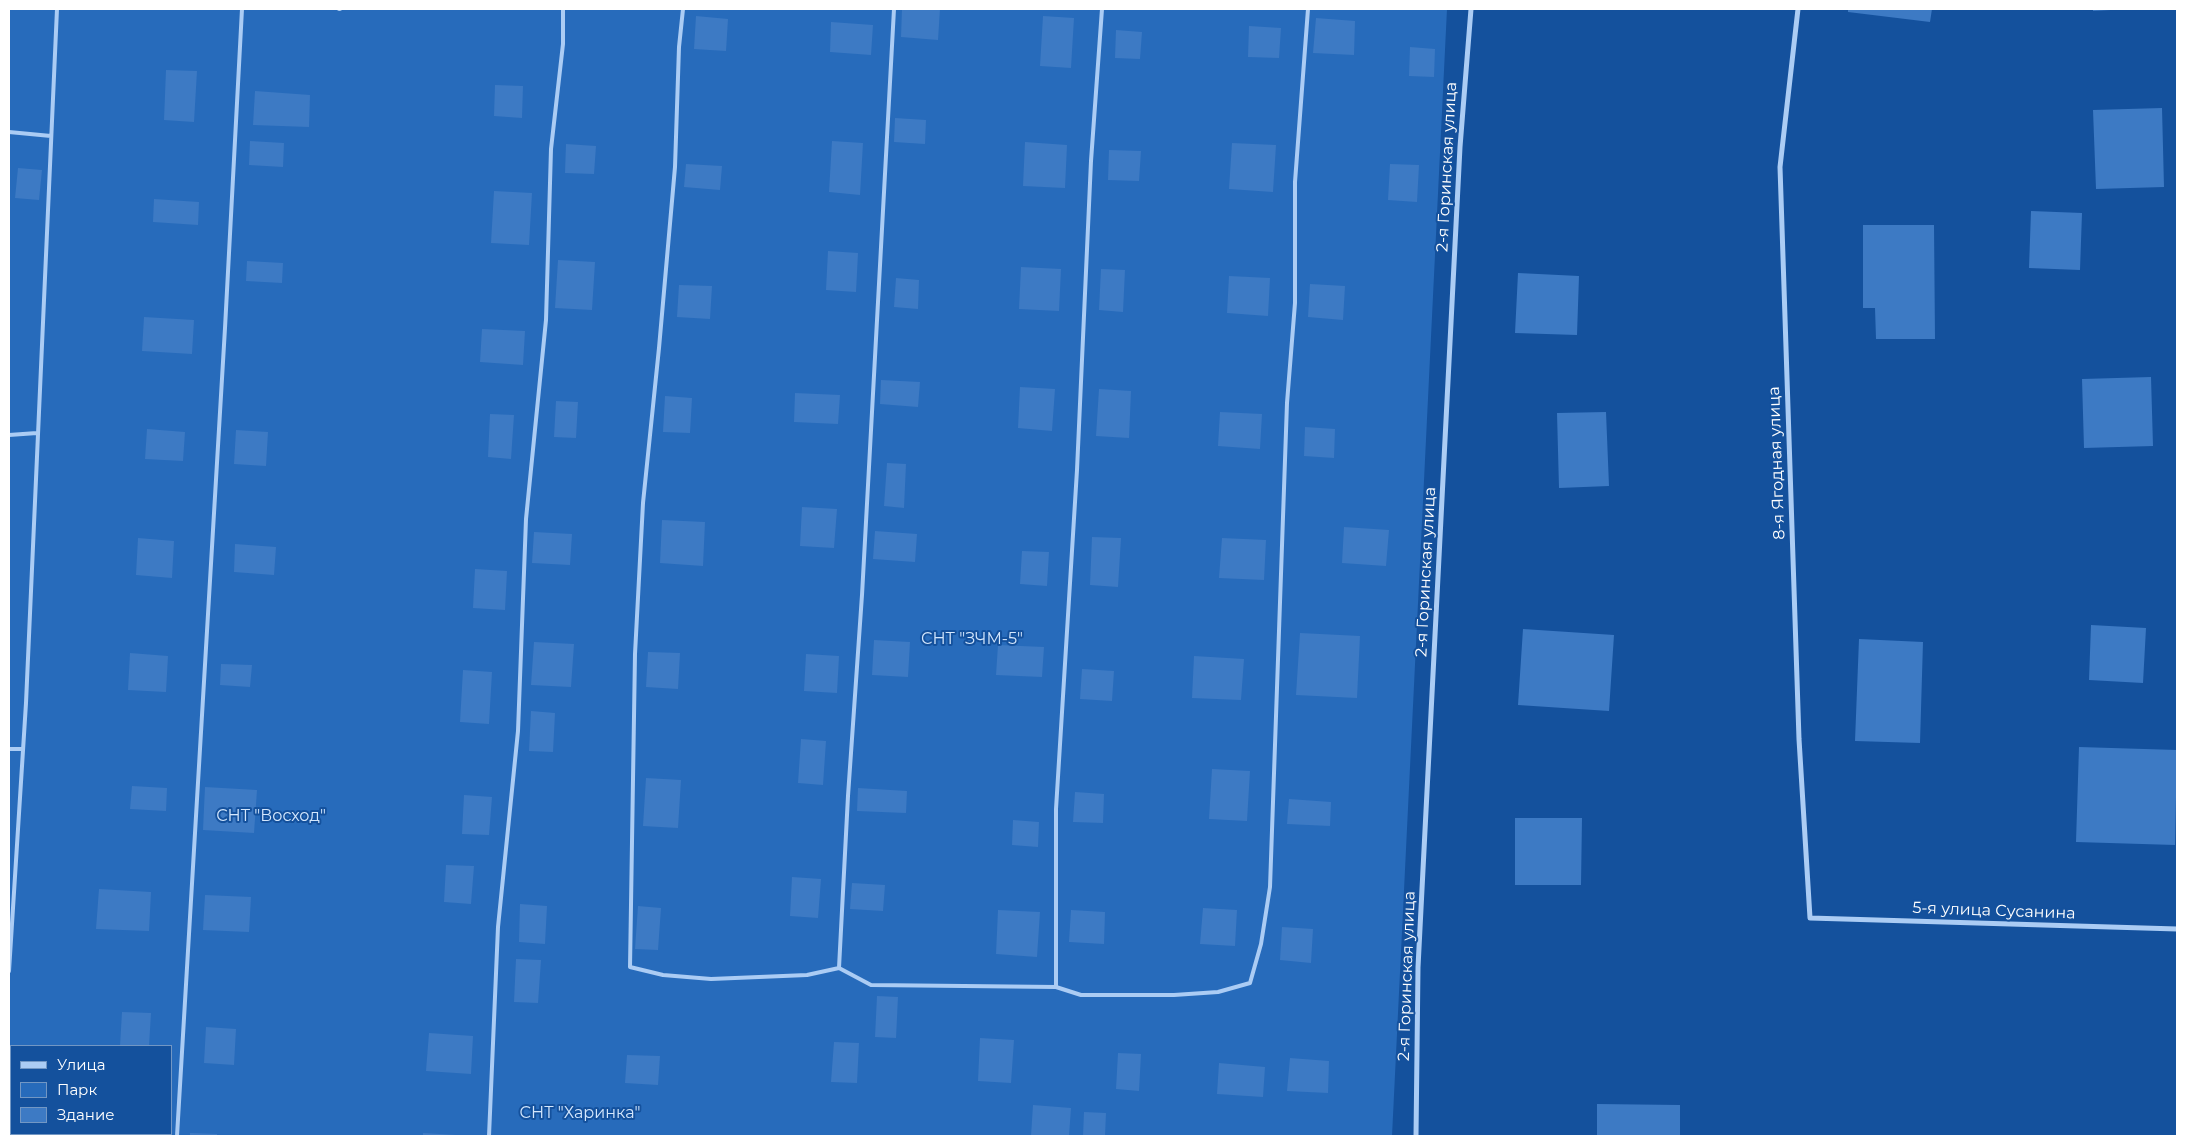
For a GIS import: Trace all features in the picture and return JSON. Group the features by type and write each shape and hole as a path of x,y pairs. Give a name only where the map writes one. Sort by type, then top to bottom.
{"street":[{"name":"2-я Горинская улица","path":"1416,1136 1418,967 1460,147 1471,9"},
{"name":"8-я Ягодная улица","path":"1798,9 1780,167 1799,739 1810,918"},
{"name":"5-я улица Сусанина","path":"1810,918 2177,929"}],"lane":[{"path":"9,970 23,748 58,9"},
{"path":"177,1136 242,9"},
{"path":"489,1136 498,927 518,730 526,519 546,320 552,149 563,44 563,9"},
{"path":"683,9 679,47 675,167 641,532 634,654 630,967 663,975 710,980 807,975 839,968 871,985 1056,987 1081,995 1174,995 1218,992 1250,983 1261,944 1270,887 1275,700 1282,575 1287,403 1295,303 1295,182 1308,9"},
{"path":"839,968 848,796 862,595 894,9"},
{"path":"1056,987 1056,809 1077,470 1091,161 1102,9"},
{"path":"9,132 51,136"},
{"path":"9,435 37,433"},
{"path":"9,749 23,748"}],"green space":[{"name":"СНТ \"ЗЧМ-5\"","path":"9,9 1447,9 1392,1136 9,1136"}],"building":[{"path":"902,9 940,9 938,40 901,37"},
{"path":"1848,9 1932,9 1930,22 1848,12"},
{"path":"2093,9 2111,9 2111,10 2093,11"},
{"path":"696,16 728,19 726,51 694,49"},
{"path":"1043,16 1074,18 1071,68 1040,66"},
{"path":"1316,18 1355,21 1354,55 1313,53"},
{"path":"831,22 873,25 871,55 830,52"},
{"path":"1249,26 1281,28 1279,58 1248,57"},
{"path":"1116,30 1142,32 1140,59 1115,58"},
{"path":"1410,47 1435,49 1434,77 1409,76"},
{"path":"166,70 197,71 194,122 164,120"},
{"path":"495,85 523,86 522,118 494,116"},
{"path":"255,91 310,95 309,127 253,125"},
{"path":"2162,108 2164,187 2096,189 2093,110"},
{"path":"895,118 926,120 925,144 894,142"},
{"path":"250,141 284,143 283,167 249,165"},
{"path":"832,141 863,143 860,195 829,192"},
{"path":"1025,142 1067,145 1065,188 1023,186"},
{"path":"1232,143 1276,145 1273,192 1229,189"},
{"path":"566,144 596,146 594,174 565,173"},
{"path":"1109,150 1141,151 1139,181 1108,180"},
{"path":"686,164 722,166 720,190 684,187"},
{"path":"1390,164 1419,165 1417,202 1388,200"},
{"path":"18,168 42,170 39,200 15,198"},
{"path":"494,191 532,193 529,245 491,243"},
{"path":"154,199 199,202 198,225 153,222"},
{"path":"2031,211 2082,213 2080,270 2029,268"},
{"path":"1863,225 1934,225 1935,339 1876,339 1875,308 1863,308"},
{"path":"828,251 858,253 856,292 826,290"},
{"path":"558,260 595,262 592,310 555,308"},
{"path":"247,261 283,263 282,283 246,281"},
{"path":"1021,267 1061,269 1059,311 1019,309"},
{"path":"1101,269 1125,270 1123,312 1099,310"},
{"path":"1518,273 1579,276 1577,335 1515,333"},
{"path":"1229,276 1270,278 1268,316 1227,313"},
{"path":"896,278 919,280 918,309 894,307"},
{"path":"1310,284 1345,286 1343,320 1308,317"},
{"path":"679,285 712,286 710,319 677,317"},
{"path":"144,317 194,320 192,354 142,351"},
{"path":"482,329 525,331 523,365 480,362"},
{"path":"2151,377 2153,446 2084,448 2082,379"},
{"path":"881,380 920,382 918,407 880,404"},
{"path":"1020,387 1055,389 1052,431 1018,428"},
{"path":"1099,389 1131,391 1129,438 1096,436"},
{"path":"795,393 840,395 838,424 794,422"},
{"path":"665,396 692,398 690,433 663,432"},
{"path":"556,401 578,402 576,438 554,437"},
{"path":"1220,412 1262,414 1260,449 1218,446"},
{"path":"1606,412 1609,486 1559,488 1557,413"},
{"path":"490,414 514,415 511,459 488,457"},
{"path":"1305,427 1335,429 1334,458 1304,456"},
{"path":"147,429 185,432 183,461 145,459"},
{"path":"236,430 268,432 266,466 234,464"},
{"path":"887,463 906,464 904,508 884,506"},
{"path":"802,507 837,509 834,548 800,546"},
{"path":"662,520 705,522 703,566 660,563"},
{"path":"1344,527 1389,530 1386,566 1342,563"},
{"path":"875,531 917,534 915,562 873,559"},
{"path":"534,532 572,534 570,565 532,563"},
{"path":"1092,537 1121,538 1118,587 1090,585"},
{"path":"138,538 174,541 172,578 136,575"},
{"path":"1222,538 1266,540 1264,580 1219,578"},
{"path":"235,544 276,547 274,575 234,572"},
{"path":"1022,551 1049,552 1047,586 1020,584"},
{"path":"475,569 507,571 505,610 473,608"},
{"path":"2091,625 2146,628 2143,683 2089,680"},
{"path":"1523,629 1614,635 1609,711 1518,705"},
{"path":"1300,633 1360,636 1357,698 1296,695"},
{"path":"1859,639 1923,642 1920,743 1855,741"},
{"path":"874,640 910,642 908,677 872,675"},
{"path":"534,642 574,644 571,687 531,685"},
{"path":"998,645 1044,647 1042,677 996,675"},
{"path":"648,652 680,653 678,689 646,687"},
{"path":"130,653 168,656 166,692 128,690"},
{"path":"806,654 839,656 837,693 804,691"},
{"path":"1194,656 1244,659 1241,700 1192,698"},
{"path":"221,664 252,665 250,687 220,685"},
{"path":"1082,669 1114,671 1112,701 1080,699"},
{"path":"463,670 492,672 489,724 460,722"},
{"path":"531,711 555,713 553,752 529,751"},
{"path":"801,739 826,741 823,785 798,783"},
{"path":"2079,747 2177,750 2175,845 2076,842"},
{"path":"1212,769 1250,771 1247,821 1209,819"},
{"path":"646,778 681,780 678,828 643,826"},
{"path":"132,786 167,788 166,811 130,809"},
{"path":"205,787 257,790 254,833 203,830"},
{"path":"858,788 907,791 906,813 857,811"},
{"path":"1075,792 1104,794 1103,823 1073,822"},
{"path":"464,795 492,797 489,835 462,834"},
{"path":"1289,799 1331,802 1330,826 1287,824"},
{"path":"1515,818 1582,818 1581,885 1515,885"},
{"path":"1013,820 1039,822 1038,847 1012,845"},
{"path":"446,865 474,866 471,904 444,902"},
{"path":"792,877 821,879 818,918 790,916"},
{"path":"852,883 885,885 883,911 850,909"},
{"path":"99,889 151,892 149,931 96,929"},
{"path":"205,895 251,897 249,932 203,930"},
{"path":"520,904 547,906 545,944 519,942"},
{"path":"638,906 661,908 658,950 635,949"},
{"path":"1203,908 1237,910 1235,946 1200,944"},
{"path":"998,910 1040,912 1037,957 996,954"},
{"path":"1071,910 1105,912 1104,944 1069,942"},
{"path":"1282,927 1313,929 1311,963 1280,960"},
{"path":"516,959 541,960 538,1003 514,1002"},
{"path":"877,996 898,997 896,1038 875,1037"},
{"path":"122,1012 151,1013 149,1045 120,1045"},
{"path":"206,1027 236,1029 234,1065 204,1063"},
{"path":"429,1033 473,1036 471,1074 426,1071"},
{"path":"980,1038 1014,1040 1011,1083 978,1081"},
{"path":"834,1042 859,1043 857,1083 831,1082"},
{"path":"1118,1053 1141,1054 1139,1091 1116,1089"},
{"path":"627,1055 660,1056 658,1085 625,1083"},
{"path":"1290,1058 1329,1061 1328,1093 1287,1091"},
{"path":"1219,1063 1265,1067 1263,1097 1217,1094"},
{"path":"1597,1104 1680,1105 1680,1136 1597,1136"},
{"path":"1033,1105 1071,1108 1069,1136 1031,1136"},
{"path":"1084,1112 1106,1113 1105,1136 1083,1136"},
{"path":"190,1133 217,1134 217,1136 190,1136"},
{"path":"423,1133 456,1135 456,1136 423,1136"}],"park label":[{"name":"СНТ \"Восход\"","path":"271,816"},
{"name":"СНТ \"Харинка\"","path":"580,1113"}]}
